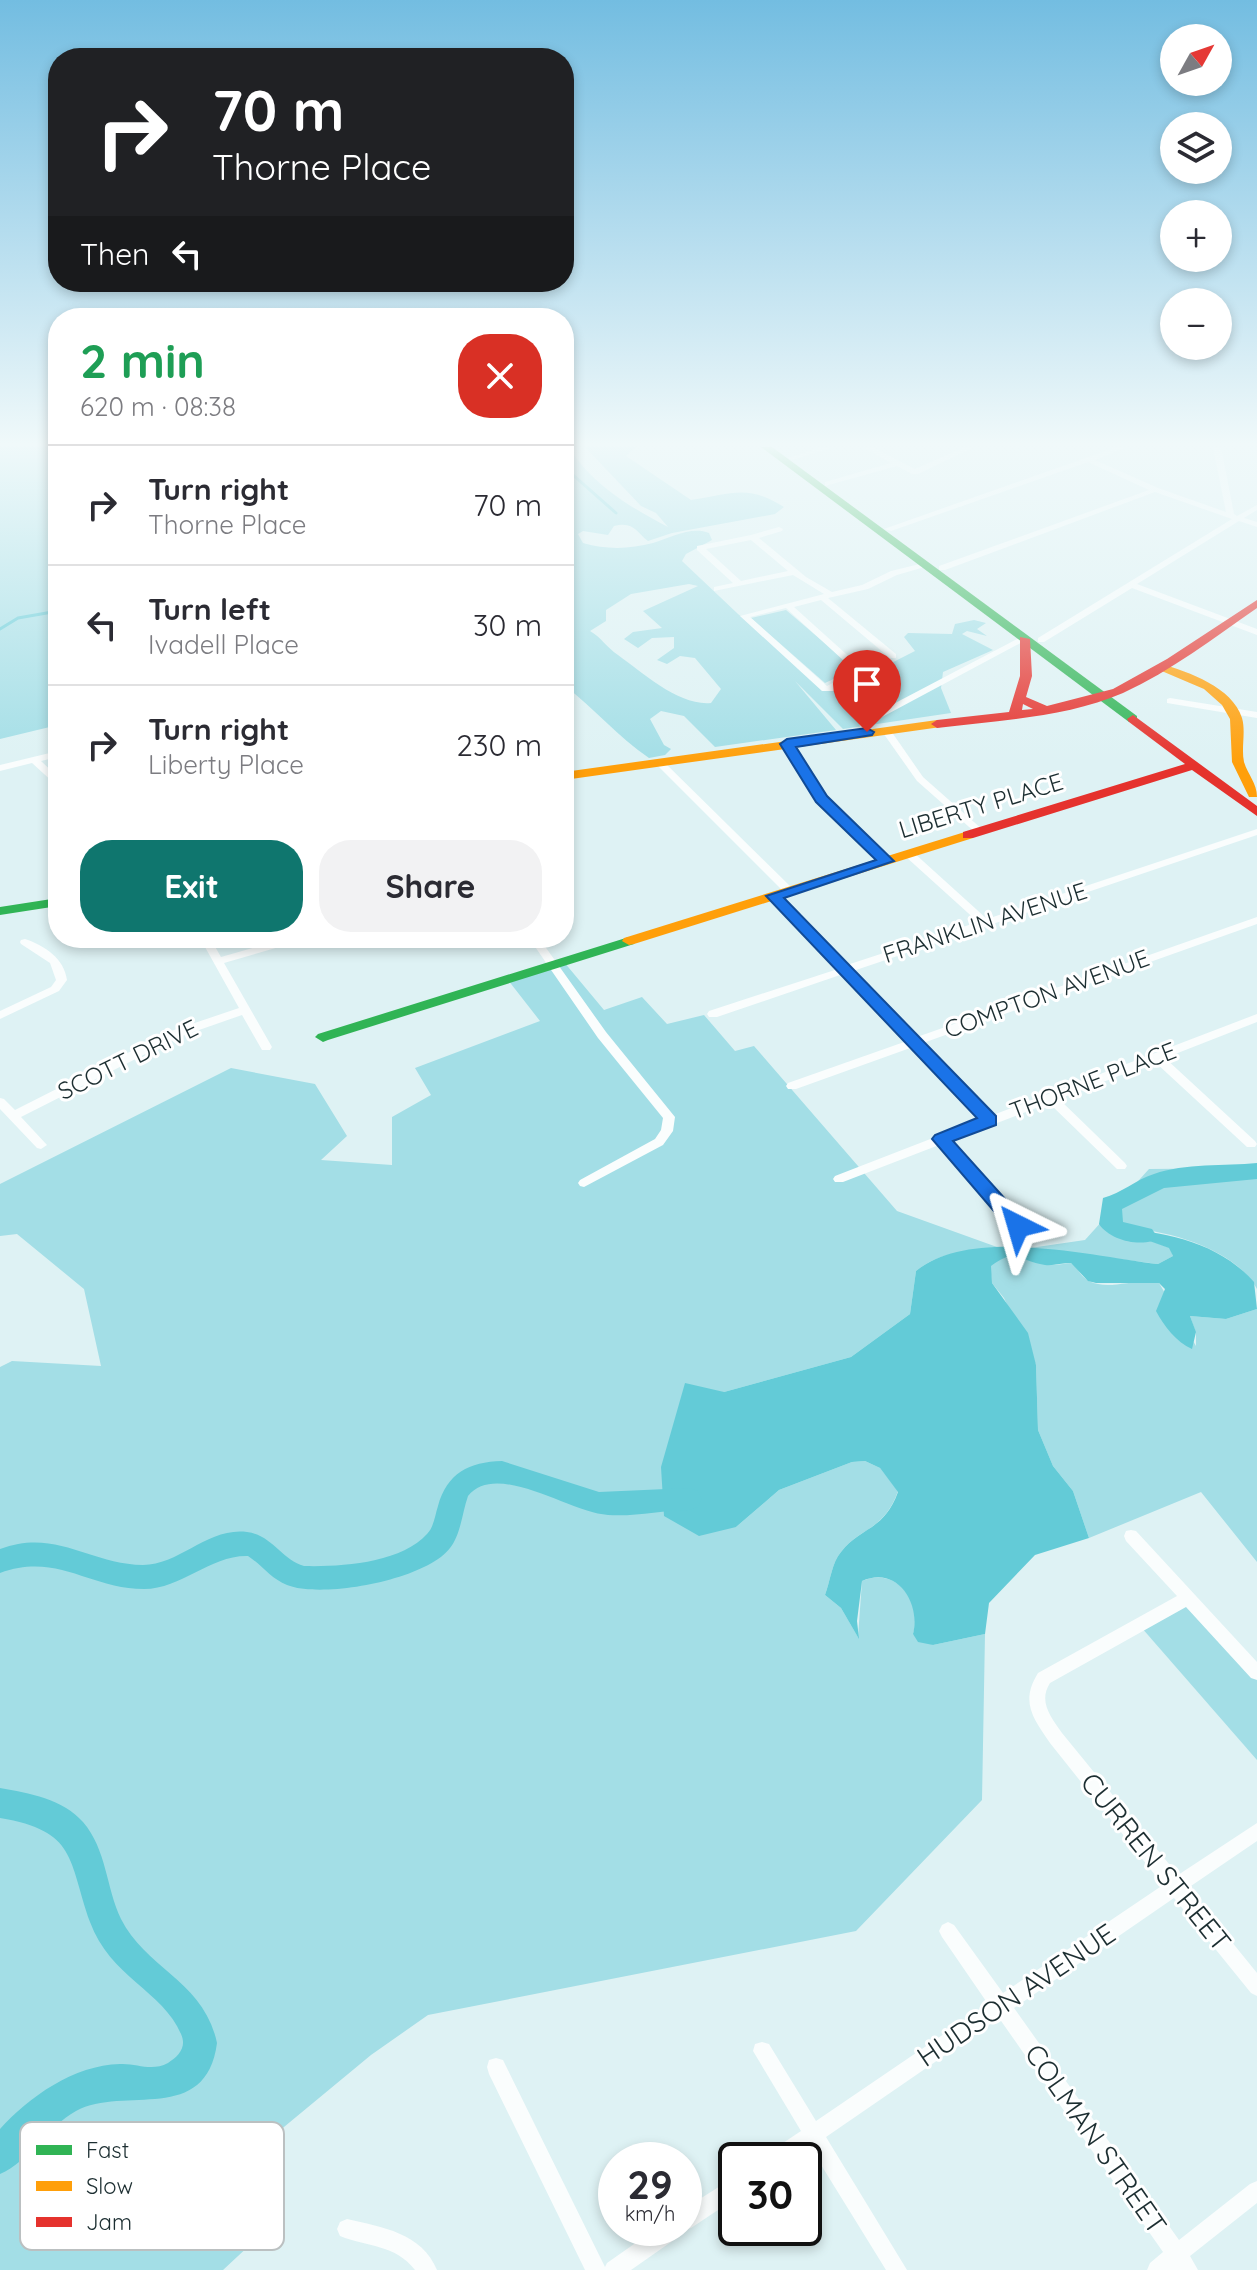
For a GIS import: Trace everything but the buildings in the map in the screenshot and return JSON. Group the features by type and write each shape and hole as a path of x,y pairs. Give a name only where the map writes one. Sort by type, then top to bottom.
{"main road":[{"path":"915,553 1108,694 1256,795"},
{"path":"917,553 933,566"},
{"path":"574,775 886,730 1018,706 1044,709 1108,694 1161,667 1257,603"},
{"path":"1018,706 1032,639"},
{"path":"1161,667 1208,687 1232,712 1236,719 1238,762 1256,795"},
{"path":"1108,694 1257,812"},
{"name":"LIBERTY PLACE","path":"323,1037 1194,765"},
{"path":"0,911 48,904"}],"street":[{"path":"705,553 739,584"},
{"path":"772,553 893,656"},
{"path":"788,606 861,668 847,680 825,689 744,616 871,585 898,571 933,566 971,553"},
{"path":"867,732 864,723 1032,639 1132,585 1180,553"},
{"path":"717,589 794,572"},
{"path":"1132,585 1257,632"},
{"path":"1170,701 1257,715"},
{"path":"886,730 920,779 980,832"},
{"path":"787,744 821,799 886,861"},
{"path":"0,768 48,756"},
{"path":"34,760 48,773"},
{"path":"659,762 781,894 845,969 990,1120"},
{"name":"FRANKLIN AVENUE","path":"713,1014 1257,832"},
{"path":"909,854 985,923"},
{"name":"COMPTON AVENUE","path":"792,1086 1255,923"},
{"path":"0,1015 55,989 62,980 61,972 48,955 25,942"},
{"path":"211,948 266,1047"},
{"path":"218,961 264,948"},
{"path":"541,948 602,1035 665,1110 670,1123 659,1142 584,1183"},
{"name":"SCOTT DRIVE","path":"14,1116 175,1034 245,1010"},
{"name":"THORNE PLACE","path":"839,1179 1257,1018"},
{"path":"1157,1057 1251,1144"},
{"path":"1050,1097 1121,1166"},
{"path":"0,1102 41,1145"},
{"path":"941,1139 1018,1226"},
{"path":"1131,1536 1257,1673"},
{"name":"CURREN STREET","path":"1188,1598 1044,1678 1038,1686 1036,1706 1056,1738 1257,1987"},
{"name":"HUDSON AVENUE","path":"801,2142 1257,1831"},
{"name":"COLMAN STREET","path":"948,1931 1183,2262"},
{"path":"762,2051 897,2270"},
{"path":"496,2067 596,2270"},
{"path":"1157,2270 1183,2262 1257,2191"},
{"path":"347,2229 397,2241 415,2253 427,2270"},
{"path":"614,2270 648,2246"}],"shaded area":[{"path":"0,553 48,553 48,727 0,739"},
{"path":"574,553 688,553 682,561 738,614 826,686 844,687 915,651 904,637 908,633 952,634 955,624 974,620 986,623 977,629 987,636 967,631 962,634 993,650 943,672 941,688 951,713 843,729 795,681 836,730 715,747 684,716 661,711 650,719 664,745 671,749 665,755 649,758 574,693","holes":["689,584 698,586 643,611 662,628 633,632 624,639 638,648 652,638 674,637 674,648 657,660 667,664 680,656 695,658 721,689 711,703 686,699 662,687 590,631 606,621 606,610 631,594"]},
{"path":"786,610 855,669 825,683 751,618"},
{"path":"564,962 604,1010 642,997 667,1024 704,1015 735,1051 754,1046 897,1211 997,1247 944,1256 916,1271 910,1314 851,1357 724,1392 736,1527 779,1490 852,1462 865,1461 880,1468 898,1491 886,1514 848,1544 838,1556 825,1595 841,1608 858,1637 862,1581 875,1578 896,1583 904,1590 914,1611 913,1634 933,1645 985,1634 982,1800 856,1931 428,2015 371,2055 284,2127 284,2122 20,2122 20,2250 244,2250 223,2270 0,2270 0,1367 12,1361 101,1366 84,1289 17,1234 0,1236 0,1184 231,1068 315,1084 347,1136 321,1160 392,1165 392,1117 431,1095 415,1068 540,1021 508,980"},
{"path":"1257,1168 1257,1289 1247,1275 1215,1252 1196,1243 1156,1232 1120,1229 1170,1248 1173,1256 1158,1264 1030,1248 1085,1240 1149,1169"},
{"path":"1116,1229 1172,1236 1225,1258 1254,1282 1257,1309 1226,1319 1190,1316 1196,1332 1192,1349 1171,1333 1156,1311 1165,1289 1159,1283 1096,1283 1088,1281 1071,1263 1045,1265 1012,1256 991,1266 992,1283 1028,1333 1036,1365 1038,1430 1053,1466 1073,1491 1089,1538 1035,1555 989,1603 985,1634 933,1645 918,1642 913,1634 915,1622 910,1599 896,1583 875,1577 862,1581 857,1621 859,1639 841,1608 825,1595 838,1556 848,1544 879,1522 898,1492 880,1468 865,1461 852,1462 779,1490 736,1527 699,1536 664,1516 661,1467 685,1383 724,1392 851,1357 910,1314 916,1271 939,1257 999,1247 1067,1251 1158,1264 1173,1256 1169,1248"},
{"path":"1015,1255 1055,1265 1071,1263 1086,1279 1097,1284 1159,1283 1196,1346 1196,1333 1190,1316 1226,1319 1257,1309 1257,1562 1201,1492 1089,1538 1073,1491 1053,1466 1038,1430 1036,1365 1004,1298 992,1283 990,1266"},
{"path":"1186,1599 1257,1675 1257,1760 1141,1627"}],"waterway":[{"path":"0,629 18,618 48,613"},
{"path":"1144,1235 1116,1229 1111,1224 1111,1204 1127,1200 1134,1192 1160,1180 1257,1171"},
{"path":"0,1561 37,1552 55,1554 108,1571 146,1577 172,1571 222,1546 249,1544 256,1546 294,1576 335,1577 397,1564 430,1549 444,1532 454,1496 463,1482 486,1473 519,1475 599,1503 689,1499"},
{"path":"0,1803 46,1814 61,1822 73,1834 90,1866 109,1930 133,1961 177,1999 189,2014 201,2043 194,2063 177,2077 155,2084 123,2081 84,2089 62,2099 31,2122"},
{"path":"0,2156 20,2134"}],"traffic: fast":[{"path":"909,553 1133,719"},
{"path":"0,911 48,904"},
{"path":"323,1037 629,941"}],"traffic: slow":[{"path":"1161,667 1208,687 1227,703 1236,719 1238,762 1254,794"},
{"path":"574,775 937,724"},
{"path":"629,941 968,835"}],"traffic: jam":[{"path":"937,724 1053,709 1117,691 1171,661 1257,603"},
{"path":"1015,712 1026,676 1024,639"},
{"path":"1021,699 1044,709"},
{"path":"1133,719 1257,812"},
{"path":"968,835 1194,765"}],"route":[{"path":"867,732 787,744 821,799 886,861 774,896 990,1120 941,1139 1018,1226"}]}
